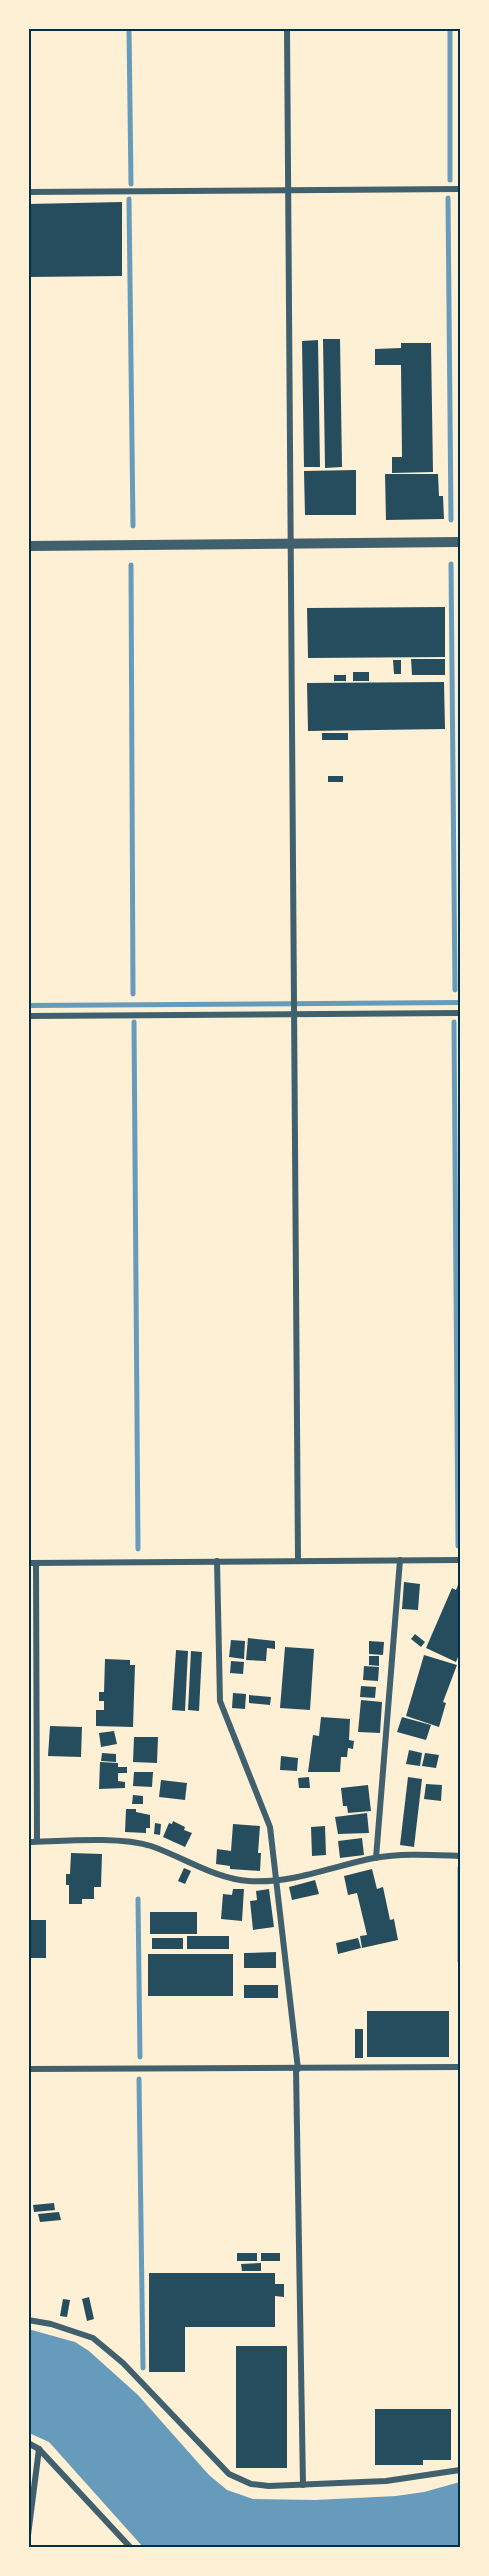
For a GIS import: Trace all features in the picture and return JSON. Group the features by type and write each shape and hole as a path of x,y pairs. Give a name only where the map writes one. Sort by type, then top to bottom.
{"street":[{"path":"287,28 298,1561"},
{"path":"28,192 460,189"},
{"path":"28,546 460,542"},
{"path":"28,1016 294,1011 460,1013"},
{"path":"376,1858 400,1560"},
{"path":"37,1841 32,1563 460,1560"},
{"path":"217,1561 219,1701 270,1827 297,2069 303,2485"},
{"path":"28,1842 133,1842 151,1846 228,1878 248,1881 277,1881 397,1855 460,1856"},
{"path":"28,2069 460,2067"},
{"path":"28,2320 51,2324 93,2338 123,2363 229,2474 251,2484 269,2486 386,2481 460,2470"},
{"path":"28,2443 39,2449 131,2547"},
{"path":"28,2535 39,2449"}],"water":[{"path":"460,1000 460,1005 29,1008 28,1003"},
{"path":"28,2329 75,2342 89,2351 138,2395 209,2475 227,2490 253,2499 315,2500 396,2496 424,2492 460,2482 460,2547 143,2547 49,2442 29,2433"}],"building":[{"path":"122,202 122,276 28,277 28,204"},
{"path":"323,339 340,339 342,467 325,468"},
{"path":"318,340 320,467 304,467 302,341"},
{"path":"401,343 431,343 433,472 392,473 392,457 402,457 401,365 375,365 375,349 401,348"},
{"path":"356,470 356,515 305,515 304,471"},
{"path":"385,474 438,474 439,496 443,496 444,519 386,520"},
{"path":"445,607 445,657 308,658 307,608"},
{"path":"411,659 445,659 445,675 412,675"},
{"path":"393,660 401,660 401,674 394,674"},
{"path":"353,672 369,672 369,681 353,681"},
{"path":"334,675 346,675 346,681 334,681"},
{"path":"444,682 445,729 308,731 307,683"},
{"path":"322,733 348,733 348,740 322,740"},
{"path":"328,776 343,776 343,782 328,782"},
{"path":"404,1582 420,1584 418,1610 402,1609"},
{"path":"458,1585 460,1586 460,1652 456,1662 426,1648 452,1588 456,1590"},
{"path":"415,1634 425,1642 421,1647 411,1639"},
{"path":"248,1638 275,1641 275,1649 267,1648 266,1661 246,1660"},
{"path":"231,1640 245,1641 244,1659 229,1657"},
{"path":"369,1641 384,1642 383,1655 369,1654"},
{"path":"285,1647 314,1649 310,1710 280,1708"},
{"path":"176,1650 188,1651 185,1711 172,1710"},
{"path":"191,1651 202,1652 199,1711 188,1710"},
{"path":"424,1655 457,1665 443,1702 446,1703 439,1727 406,1716"},
{"path":"369,1656 379,1656 379,1666 369,1665"},
{"path":"105,1659 130,1660 130,1665 135,1665 133,1727 96,1726 96,1710 104,1710 104,1701 99,1701 99,1692 104,1692"},
{"path":"231,1661 244,1662 243,1674 230,1673"},
{"path":"364,1666 379,1667 378,1681 363,1680"},
{"path":"361,1686 376,1687 375,1698 360,1697"},
{"path":"233,1693 246,1694 245,1709 232,1708"},
{"path":"249,1695 271,1697 270,1705 249,1703"},
{"path":"361,1700 382,1702 380,1733 358,1732"},
{"path":"321,1717 350,1719 349,1740 354,1741 353,1749 348,1748 347,1757 341,1757 340,1772 308,1772 313,1735 319,1736"},
{"path":"402,1717 431,1725 426,1740 397,1732"},
{"path":"50,1726 82,1727 81,1757 48,1756"},
{"path":"114,1731 117,1744 101,1747 99,1733"},
{"path":"134,1737 158,1737 157,1763 133,1762"},
{"path":"409,1750 422,1753 420,1766 406,1764"},
{"path":"102,1753 116,1754 116,1762 101,1761"},
{"path":"425,1753 439,1755 436,1768 422,1766"},
{"path":"281,1756 298,1758 297,1771 280,1770"},
{"path":"100,1762 118,1763 118,1767 127,1767 127,1773 118,1773 118,1781 125,1782 125,1788 99,1789"},
{"path":"134,1772 153,1772 152,1787 133,1786"},
{"path":"309,1777 310,1788 299,1788 298,1778"},
{"path":"408,1777 422,1779 414,1847 400,1845"},
{"path":"161,1780 187,1783 185,1800 159,1797"},
{"path":"426,1784 442,1785 441,1801 424,1799"},
{"path":"368,1785 371,1811 348,1813 347,1806 343,1806 341,1788"},
{"path":"133,1795 143,1796 143,1804 132,1804"},
{"path":"126,1809 136,1809 136,1812 150,1815 150,1828 146,1828 146,1833 125,1832"},
{"path":"367,1813 369,1833 338,1834 335,1817"},
{"path":"173,1821 192,1833 185,1847 163,1837 169,1823 172,1824"},
{"path":"155,1823 161,1824 160,1835 154,1834"},
{"path":"233,1824 260,1826 258,1853 261,1853 260,1871 230,1869 230,1866 216,1864 217,1849 231,1851"},
{"path":"325,1826 326,1855 312,1856 311,1827"},
{"path":"362,1838 364,1855 340,1858 338,1841"},
{"path":"71,1853 102,1854 101,1887 94,1887 94,1899 82,1899 82,1904 69,1904 69,1885 66,1885 66,1874 70,1874"},
{"path":"184,1868 191,1871 185,1884 178,1881"},
{"path":"372,1869 377,1889 383,1887 390,1920 394,1919 398,1940 362,1948 360,1936 367,1935 357,1893 348,1895 344,1876"},
{"path":"315,1880 319,1894 292,1900 289,1887"},
{"path":"233,1889 244,1889 242,1921 221,1919 223,1894 232,1895"},
{"path":"269,1889 274,1927 253,1930 250,1901 257,1900 256,1891"},
{"path":"150,1912 197,1912 197,1934 150,1934"},
{"path":"28,1920 46,1920 46,1958 28,1958"},
{"path":"187,1936 229,1936 229,1949 187,1949"},
{"path":"152,1938 183,1938 183,1949 152,1949"},
{"path":"358,1938 361,1948 338,1954 336,1943"},
{"path":"276,1952 276,1968 244,1968 244,1953"},
{"path":"148,1954 233,1954 233,1996 148,1996"},
{"path":"244,1985 278,1985 278,1998 244,1998"},
{"path":"367,2011 449,2011 449,2057 367,2057"},
{"path":"355,2029 363,2029 363,2058 355,2058"},
{"path":"54,2203 55,2210 34,2212 33,2205"},
{"path":"59,2212 61,2220 40,2222 38,2214"},
{"path":"237,2253 257,2253 257,2261 237,2261"},
{"path":"261,2253 280,2253 280,2261 261,2261"},
{"path":"261,2263 261,2271 242,2271 241,2264"},
{"path":"149,2273 275,2273 275,2284 284,2284 284,2297 275,2296 275,2327 185,2327 185,2372 149,2372"},
{"path":"89,2297 94,2319 87,2321 82,2299"},
{"path":"63,2299 70,2300 67,2317 60,2316"},
{"path":"236,2346 287,2346 287,2468 236,2468"},
{"path":"375,2409 451,2409 451,2460 423,2460 423,2465 375,2465"}],"waterway":[{"path":"129,28 131,184"},
{"path":"450,28 450,180"},
{"path":"448,198 451,520"},
{"path":"129,199 133,526"},
{"path":"451,564 455,990"},
{"path":"131,565 133,994"},
{"path":"134,1022 138,1549"},
{"path":"454,1022 458,1546"},
{"path":"460,1868 460,1961"},
{"path":"138,1899 140,2057"},
{"path":"139,2079 143,2368"}]}
